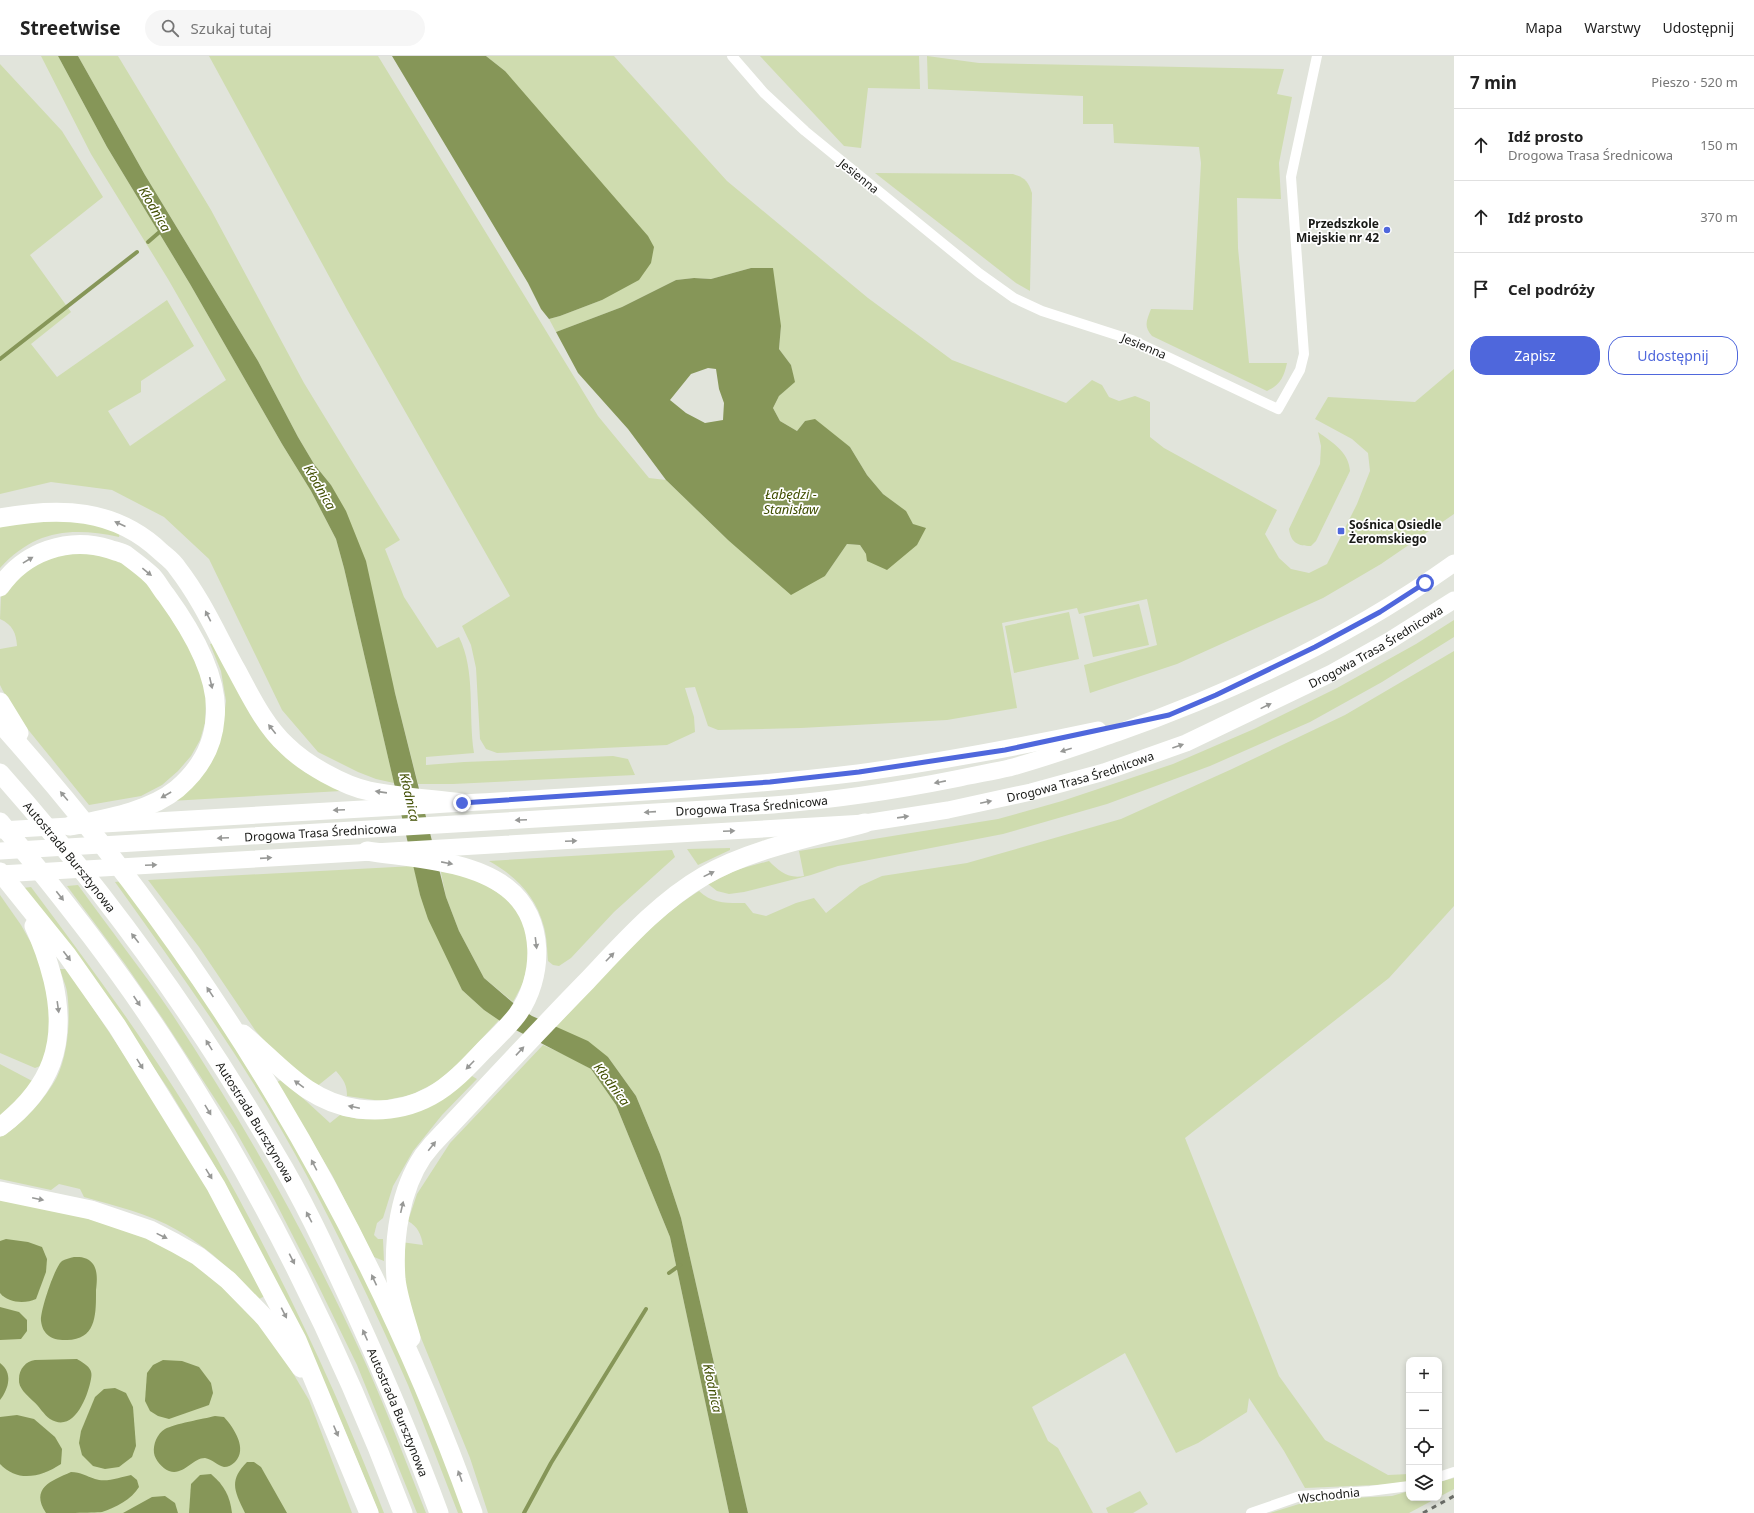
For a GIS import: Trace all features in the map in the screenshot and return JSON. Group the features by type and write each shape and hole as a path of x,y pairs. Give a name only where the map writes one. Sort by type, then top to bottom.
{"highway":[{"path":"0,518 34,512 56,512 93,515 121,523 150,541 178,567 202,605 249,694 270,727 287,746 317,769 367,790 462,803"},
{"path":"0,587 23,562 45,550 69,544 98,546 125,554 152,576 175,608 193,635 208,672 215,699 215,719 210,744 202,761 192,774 176,789 149,805 112,817 70,826"},
{"path":"0,702 40,767"},
{"path":"0,723 40,767 136,887 189,960 230,1023 301,1140 354,1239 421,1378 457,1467 473,1513"},
{"name":"Autostrada Bursztynowa","path":"0,773 31,808 144,950 201,1032 276,1154 327,1251 388,1385 439,1513"},
{"path":"0,822 63,899 132,993 173,1054 243,1169 271,1218 329,1335 361,1407 403,1513"},
{"path":"421,1378 396,1280 397,1237 402,1205 411,1179 423,1157 443,1133 630,936 666,902 704,876 783,837 865,823"},
{"path":"230,1023 262,1050 289,1077 311,1093 333,1103 357,1109 388,1109 417,1102 441,1089 466,1069 518,1014 531,990 536,969 537,944 531,920 519,899 507,888 482,874 450,864 367,851"},
{"path":"0,873 67,955 117,1026 216,1186 294,1333 369,1513"},
{"path":"0,1128 19,1113 38,1088 51,1065 56,1048 59,1021 56,994 46,950 17,892"},
{"path":"0,1191 90,1210 119,1219 150,1230 198,1256 228,1280 265,1318 321,1395"}],"main road":[{"name":"Drogowa Trasa Średnicowa","path":"0,851 773,805 868,795 1008,768 1169,715 1216,695 1315,647 1380,612 1454,563"},
{"name":"Drogowa Trasa Średnicowa","path":"865,823 948,810 1031,792 1104,772 1186,743 1332,673 1389,641 1454,600"},
{"path":"0,830 462,803 770,782 859,772 1005,750 1169,715"},
{"name":"Drogowa Trasa Średnicowa","path":"0,873 367,851 783,837"}],"street":[{"name":"Jesienna","path":"732,56 764,93 805,131 979,273 1014,298 1042,311 1132,340 1278,409 1300,370 1304,354 1291,177 1317,56"},
{"path":"1442,1476 1454,1472"},
{"name":"Wschodnia","path":"1251,1513 1300,1496 1370,1491 1406,1486"}],"shaded area":[{"path":"41,56 58,56 107,147 190,284 282,444 311,491 336,539 394,783 376,779 358,772 318,752 282,710 209,559 164,517 112,490 51,482 0,494 0,64 62,131 103,197 30,255 71,312 31,344 57,377 167,300 194,346 141,381 141,392 108,411 130,446 226,380 168,279 91,154"},
{"path":"78,56 118,56 211,210 304,383 400,540 385,549 404,597 437,648 459,637 468,664 470,679 474,753 426,757 426,765 613,756 628,759 635,775 453,784 418,784 395,693 331,485 314,464 298,437 258,361 145,175"},
{"path":"209,56 378,56 598,416 649,478 666,480 728,540 825,576 847,544 860,545 866,554 913,524 905,511 883,494 867,475 850,447 805,421 797,431 780,421 773,408 779,396 794,382 791,365 779,349 781,326 751,268 711,279 694,278 676,280 622,307 556,332 549,319 602,300 505,71 486,56 614,56 727,181 868,298 952,360 1066,403 1092,380 1102,385 1109,397 1119,401 1135,396 1150,402 1150,437 1164,448 1277,510 1265,534 1279,558 1291,569 1309,573 1327,564 1357,504 1370,471 1368,453 1352,439 1315,419 1328,397 1415,402 1454,369 1454,514 1381,564 1323,598 1177,664 1090,693 1084,665 1157,645 1147,599 1079,614 1077,608 1002,623 1017,708 947,720 801,728 718,730 708,726 695,687 685,688 694,717 695,732 667,745 497,753 486,749 480,739 476,668 471,645 462,626 510,596 348,311"},
{"path":"760,56 919,56 920,89 868,88 861,148 844,146"},
{"path":"927,56 979,63 1284,69 1277,94 1292,97 1279,163 1281,199 1237,198 1238,248 1249,363 1287,363 1283,376 1278,383 1267,391 1152,336 1147,329 1148,316 1151,309 1193,310 1201,163 1199,147 1114,143 1113,124 1083,124 1083,96 928,89"},
{"path":"875,173 1013,174 1023,179 1029,186 1032,193 1030,291 1016,283"},
{"path":"1318,432 1339,448 1347,458 1350,471 1316,541 1311,546 1306,546 1293,541 1289,529 1320,464 1321,446"},
{"path":"37,519 95,522 120,532 119,537 85,532 55,534 40,539 27,546 13,555 0,568 0,524"},
{"path":"58,553 106,553 145,577 186,642 202,677 206,698 205,723 200,740 191,756 178,771 162,785 141,796 89,805 22,722 0,685 0,649 17,646 16,637 13,630 8,624 0,619 1,596 15,576"},
{"path":"1139,604 1149,645 1093,657 1084,616"},
{"path":"1069,612 1079,659 1014,673 1005,626"},
{"path":"1454,620 1454,637 1382,682 1310,722 1210,766 1107,804 1003,834 838,866 811,875 744,892 729,894 717,891 708,884 736,870 769,861 784,873 798,877 804,876 799,851 998,819 1062,801 1173,764 1254,729 1337,688 1416,644"},
{"path":"214,643 283,754 305,772 341,791 171,801 222,732 226,701 221,671 210,644"},
{"path":"1454,651 1454,906 1389,978 1185,1138 1279,1376 1325,1440 1388,1475 1406,1474 1406,1482 1398,1484 1305,1488 1284,1451 1249,1398 1247,1412 1198,1443 1176,1453 1125,1353 1032,1407 1048,1441 1058,1448 1093,1513 748,1513 681,1218 660,1154 636,1096 608,1057 555,1028 641,937 659,920 699,891 715,901 726,903 745,903 753,913 766,916 796,903 814,898 826,913 860,886 882,876 967,863 1121,819 1232,769 1345,715"},
{"path":"730,848 730,850 698,865 687,849"},
{"path":"672,850 675,857 614,912 571,958 559,966 553,965 548,961 544,927 536,906 530,896 508,873 489,861"},
{"path":"414,866 420,895 462,990 484,1010 499,1020 461,1061 437,1082 411,1095 381,1101 347,1096 344,1083 336,1071 315,1088 279,1058 255,1030 199,947 148,880"},
{"path":"440,868 468,874 511,901 522,919 528,942 528,963 523,983 513,1002 484,978 459,931 446,897"},
{"path":"123,881 198,987 311,1172 371,1288 414,1384 465,1513 458,1513 396,1358 334,1227 286,1137 216,1026 115,882"},
{"path":"78,885 172,1014 225,1098 275,1184 322,1272 365,1362 389,1418 426,1513 417,1513 357,1365 274,1199 234,1128 163,1019 125,964 67,886"},
{"path":"31,887 128,1020 174,1088 217,1159 286,1289 307,1333 347,1422 384,1513 379,1513 303,1335 212,1161 169,1090 121,1020 23,888"},
{"path":"0,895 21,925 39,957 47,984 53,1032 43,1065 35,1068 0,1053"},
{"path":"60,969 67,969 137,1074 199,1172 265,1296 259,1299 231,1270 200,1245 177,1230 155,1219 131,1210 84,1197 80,1189 59,1184 51,1190 0,1179 0,1137 25,1119 46,1094 57,1077 64,1058 68,1036 69,1013 66,989"},
{"path":"543,1045 572,1058 591,1069 616,1105 670,1237 729,1513 488,1513 470,1458 417,1328 404,1281 401,1242 423,1245 418,1231 408,1221 417,1194 450,1143"},
{"path":"0,1064 36,1083 0,1121"},
{"path":"472,1076 477,1079 442,1115 413,1151 393,1186 383,1218 377,1223 374,1235 378,1239 383,1239 384,1261 374,1257 332,1175 277,1082 281,1080 330,1123 340,1115 359,1119 388,1118"},
{"path":"0,1197 49,1206 157,1241 195,1263 243,1305 282,1355 309,1400 352,1513 0,1513"},
{"path":"1454,1478 1454,1489 1442,1495 1442,1481"},
{"path":"1140,1491 1148,1504 1133,1513 1108,1513 1106,1508"},
{"path":"1406,1492 1406,1501 1431,1501 1409,1513 1270,1513 1312,1500 1392,1496"}],"water":[{"name":"Kłodnica","path":"58,56 78,56 145,175 258,361 298,437 314,464 331,485 346,511 366,561 395,693 446,897 459,931 484,978 518,1007 532,1016 588,1041 608,1057 636,1096 660,1154 681,1218 748,1513 729,1513 670,1237 616,1105 591,1069 506,1025 484,1010 462,990 428,919 420,895 336,539 311,491 282,444 190,284 107,147"},
{"path":"392,56 486,56 505,71 648,236 654,247 651,263 639,280 602,300 549,319 541,309 528,283"},
{"name":"Łabędzi - Stanisław","path":"751,268 773,268 781,326 779,349 791,365 795,382 779,396 773,408 780,421 797,431 805,421 815,419 850,447 867,475 883,494 906,511 913,524 926,528 917,545 887,570 867,561 866,554 860,545 847,544 825,576 791,595 728,540 666,480 628,429 578,373 556,332 622,307 676,280 694,278 711,279","holes":["708,368 716,369 719,389 724,403 723,420 705,423 686,413 670,400 691,374"]},
{"path":"6,1239 28,1242 42,1247 47,1259 46,1272 36,1299 32,1301 12,1301 0,1293 0,1241"},
{"path":"74,1257 82,1257 89,1260 96,1270 97,1280 95,1316 93,1324 84,1335 77,1339 55,1339 47,1334 43,1328 41,1316 48,1289 59,1265 63,1260"},
{"path":"0,1307 19,1312 27,1320 27,1331 21,1339 0,1340"},
{"path":"77,1359 90,1369 92,1375 87,1395 73,1417 66,1421 59,1422 50,1419 23,1391 19,1382 20,1372 26,1364 35,1360"},
{"path":"163,1360 182,1361 199,1367 211,1383 213,1393 209,1405 169,1419 158,1416 150,1411 145,1401 147,1373 153,1365"},
{"path":"0,1363 7,1371 8,1381 6,1391 0,1400"},
{"path":"115,1388 126,1393 133,1407 136,1446 132,1457 119,1467 105,1469 93,1466 82,1455 79,1443 81,1431 95,1397 104,1389"},
{"path":"17,1415 34,1419 55,1437 62,1449 61,1464 38,1475 22,1476 14,1474 0,1464 0,1417"},
{"path":"215,1416 224,1417 232,1427 238,1439 240,1445 239,1457 234,1463 224,1467 205,1458 196,1461 184,1469 174,1472 166,1470 159,1464 154,1450 156,1440 162,1431 175,1425"},
{"path":"247,1462 254,1462 261,1467 287,1513 245,1513 236,1493 235,1481 237,1475"},
{"path":"71,1472 83,1474 99,1480 131,1475 137,1480 139,1487 123,1502 102,1512 46,1513 40,1497 45,1486"},
{"path":"211,1474 226,1491 230,1501 232,1513 189,1513 191,1484 200,1475"},
{"path":"165,1496 175,1503 178,1513 123,1513 152,1497"}],"waterway":[{"name":"Kłodnica","path":"148,242 163,229"},
{"path":"0,359 137,252"},
{"path":"669,1273 680,1265"},
{"path":"524,1513 551,1463 646,1309"}],"railway":[{"path":"1423,1513 1454,1496"}],"place":[{"name":"Przedszkole Miejskie nr 42","path":"1387,230"},
{"name":"Sośnica Osiedle Żeromskiego","path":"1341,531"}],"route":[{"path":"462,803 770,782 859,772 1005,750 1169,715 1251,679 1315,647 1380,612 1425,583"}]}
